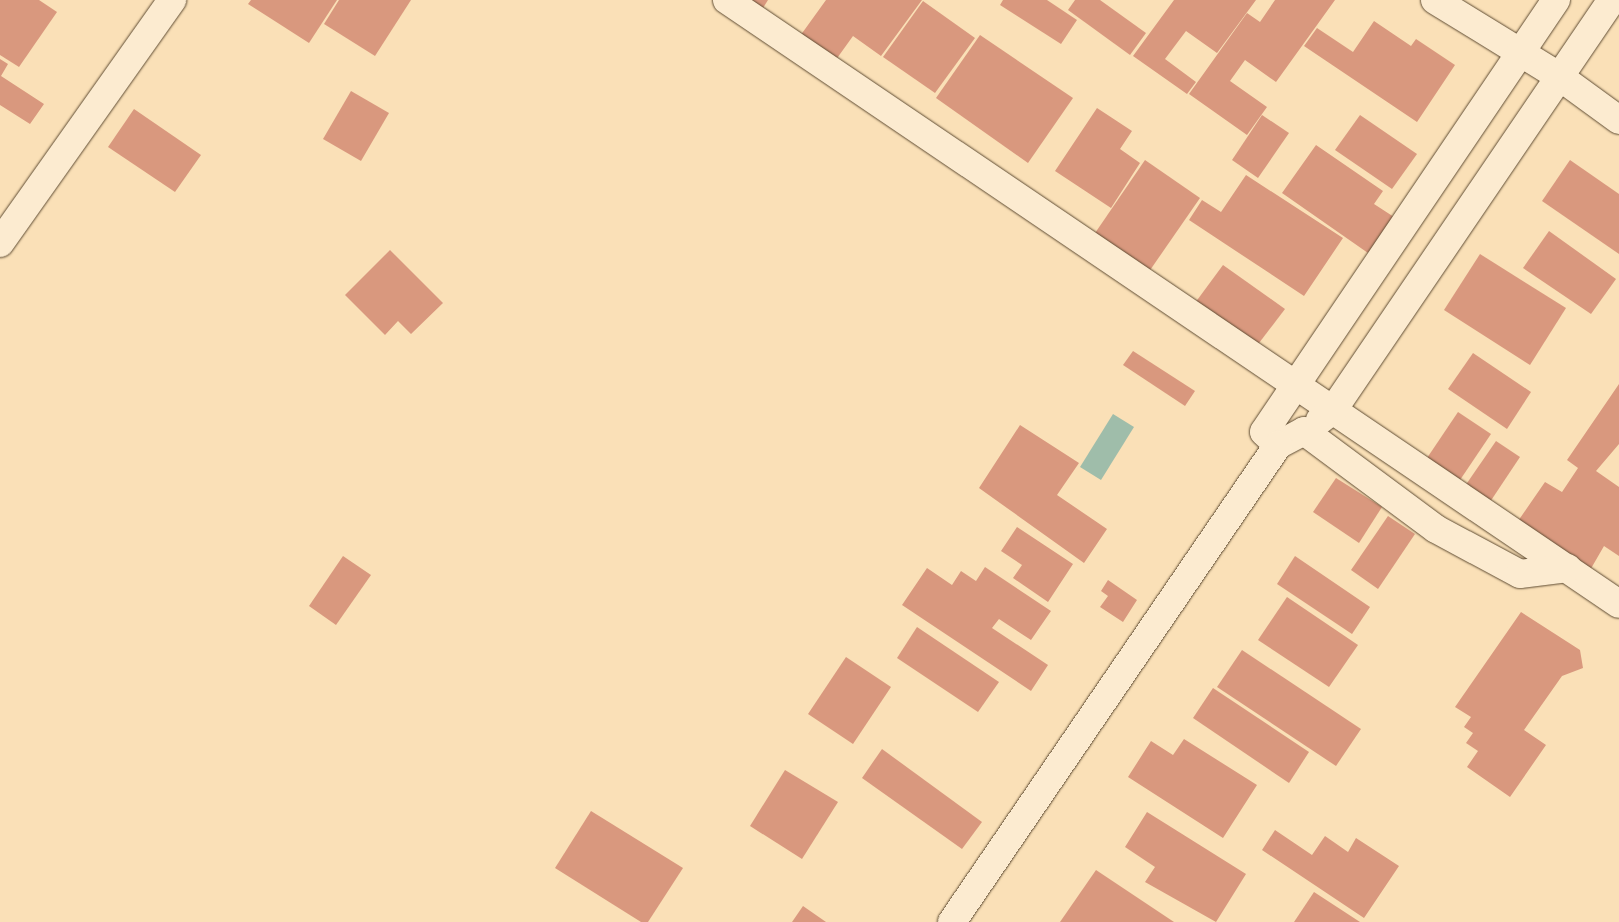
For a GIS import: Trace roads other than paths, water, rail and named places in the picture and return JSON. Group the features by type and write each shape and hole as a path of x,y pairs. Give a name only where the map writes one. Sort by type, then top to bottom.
{"street":[{"path":"0,243 172,0"},
{"path":"727,0 1619,604"},
{"path":"1435,0 1519,56 1560,77 1619,120"},
{"path":"952,922 1271,439 1294,384 1556,0"},
{"path":"1271,439 1304,431 1334,410 1612,0"},
{"path":"1304,431 1436,528 1520,574 1568,568"}]}
